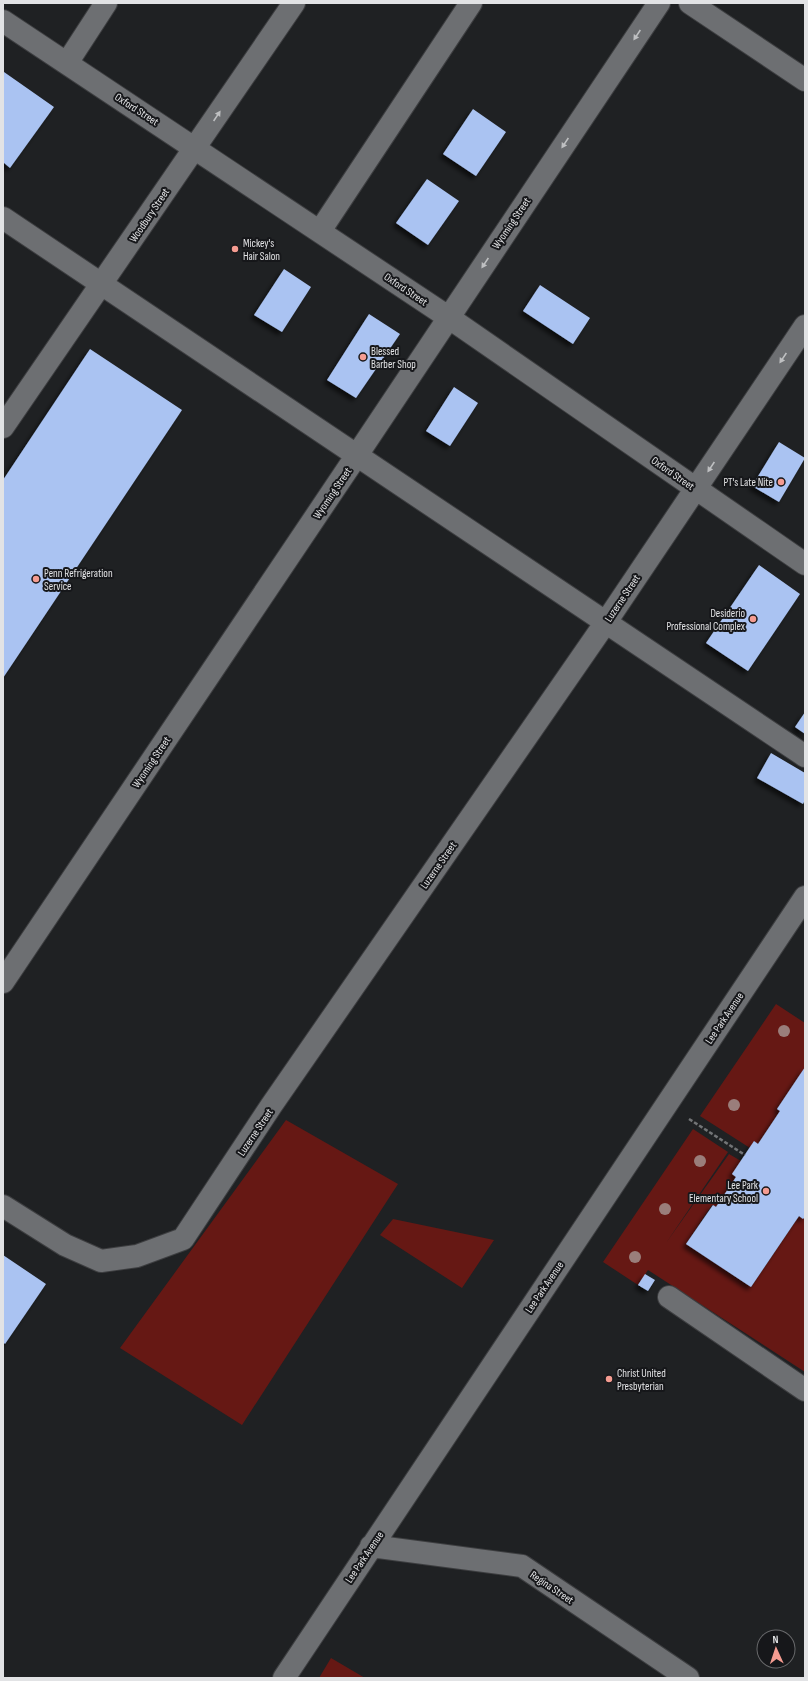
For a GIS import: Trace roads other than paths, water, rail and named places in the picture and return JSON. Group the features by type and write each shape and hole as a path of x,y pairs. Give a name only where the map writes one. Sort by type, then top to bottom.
{"street":[{"path":"66,63 106,3"},
{"name":"Woodbury Street","path":"3,427 294,3"},
{"path":"320,231 471,3"},
{"name":"Wyoming Street","path":"3,982 357,456 448,317 659,3"},
{"path":"690,3 805,80"},
{"name":"Oxford Street","path":"3,21 448,317 805,564"},
{"path":"3,218 805,756"},
{"name":"Luzerne Street","path":"3,1206 65,1245 101,1261 137,1256 183,1239 271,1106 606,622 805,326"},
{"name":"Lee Park Avenue","path":"284,1678 805,897"},
{"path":"669,1297 805,1390"},
{"name":"Regina Street","path":"371,1546 522,1566 688,1678"}],"place":[{"name":"Mickey's Hair Salon","path":"235,249"},
{"name":"Blessed Barber Shop","path":"363,357"},
{"name":"PT's Late Nite","path":"781,482"},
{"name":"Penn Refrigeration Service","path":"36,579"},
{"name":"Desiderio Professional Complex","path":"753,619"},
{"name":"Lee Park Elementary School","path":"766,1191"},
{"name":"Christ United Presbyterian","path":"609,1379"}]}
